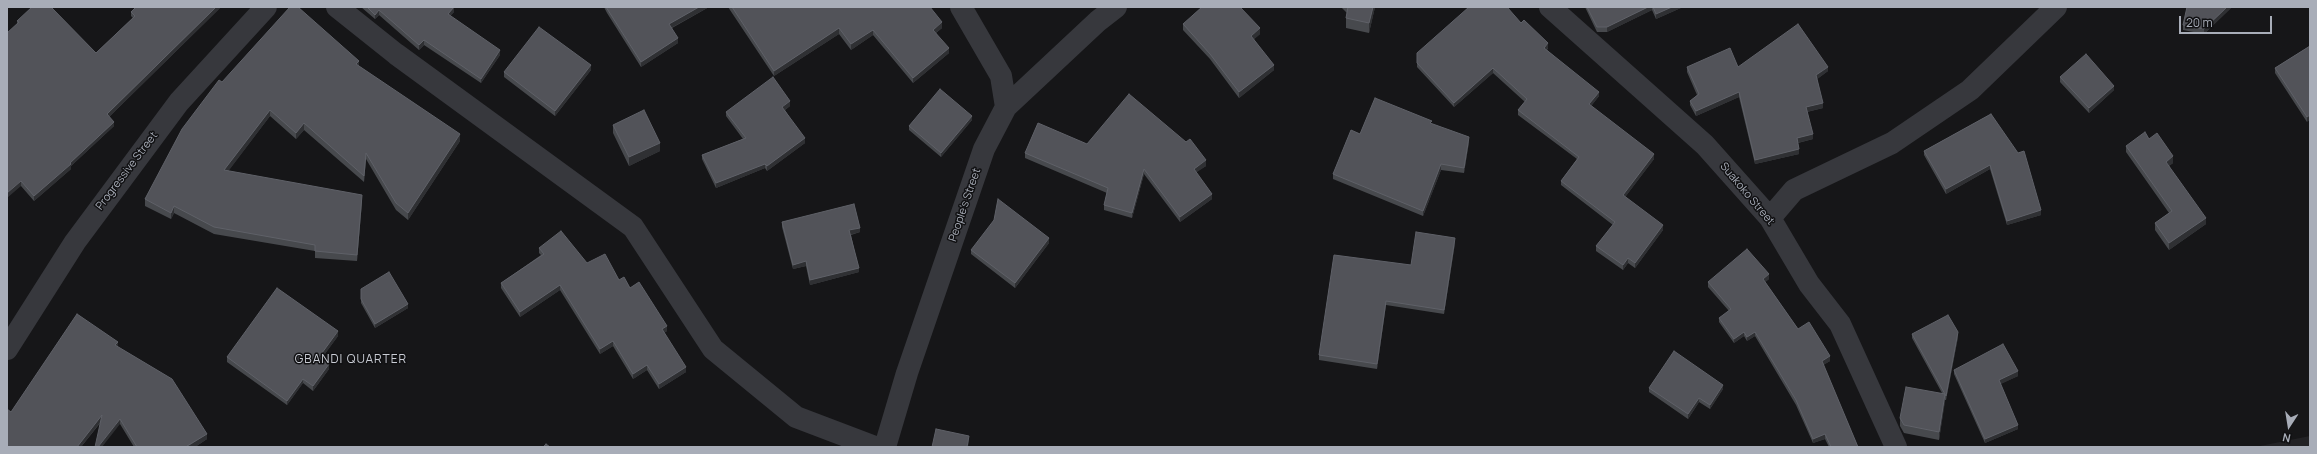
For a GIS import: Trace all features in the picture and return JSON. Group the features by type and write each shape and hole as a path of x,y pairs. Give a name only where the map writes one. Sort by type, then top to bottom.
{"street":[{"name":"Progressive Street","path":"7,349 75,242 178,102 266,7"},
{"path":"337,7 396,54 633,227 713,349 796,417 875,447"},
{"path":"961,7 1001,76 1006,107"},
{"name":"People's Street","path":"885,447 907,373 984,149 1006,107 1098,21 1116,7"},
{"name":"Suakoko Street","path":"1550,7 1705,145 1770,218 1810,284 1840,324 1896,447"},
{"path":"1770,218 1794,190 1892,143 1970,90 2056,7"}],"shaded area":[{"path":"2310,436 2310,447 2255,447"}],"building":[{"path":"32,7 51,7 96,53 135,16 131,12 136,7 216,7 107,114 114,122 70,163 71,164 34,196 21,181 7,193 7,33"},
{"path":"290,7 298,7 359,61 356,64 460,134 408,213 396,203 366,153 364,176 304,123 296,133 270,110 224,170 362,195 357,255 315,251 315,245 214,227 174,206 171,213 145,199 182,129 219,80 222,82"},
{"path":"367,7 454,7 448,14 500,50 481,79 424,40 419,45 379,10 375,15"},
{"path":"606,7 699,7 669,24 678,38 641,62"},
{"path":"732,7 930,7 942,22 933,30 949,48 913,78 873,30 851,44 839,28 774,71"},
{"path":"1202,7 1240,7 1260,28 1251,36 1274,65 1239,92 1210,54 1183,24"},
{"path":"1348,7 1373,7 1369,23 1346,18"},
{"path":"1469,7 1507,7 1521,23 1524,20 1548,43 1544,48 1599,92 1589,104 1654,154 1623,195 1663,225 1635,263 1628,258 1623,265 1596,246 1615,222 1561,181 1579,157 1518,110 1527,99 1493,68 1454,103 1417,63 1417,53"},
{"path":"1587,7 1648,7 1607,27 1597,27"},
{"path":"1653,7 1672,7 1656,14"},
{"path":"2187,7 2227,7 2204,29 2183,25"},
{"path":"1798,24 1828,67 1816,75 1823,103 1806,107 1813,134 1797,138 1799,149 1755,160 1739,92 1696,111 1690,101 1699,94 1687,67 1730,48 1738,67"},
{"path":"539,27 591,65 555,111 504,72"},
{"path":"2310,46 2310,115 2307,117 2275,68"},
{"path":"2086,54 2114,86 2089,108 2060,77"},
{"path":"773,77 790,101 782,107 805,138 767,166 765,164 716,183 702,155 746,138 726,112"},
{"path":"940,89 972,116 941,153 909,126"},
{"path":"1129,94 1186,142 1190,139 1206,160 1194,169 1212,194 1180,217 1144,169 1132,213 1104,205 1108,188 1025,153 1038,123 1087,144"},
{"path":"1375,98 1432,121 1430,123 1469,137 1464,168 1441,164 1423,211 1333,174 1351,130 1360,134"},
{"path":"644,110 660,143 629,157 613,125"},
{"path":"1991,114 2018,153 2024,151 2041,210 2007,221 1990,165 1946,189 1924,151"},
{"path":"2145,132 2149,139 2157,133 2173,156 2166,162 2206,218 2169,243 2155,223 2172,211 2126,146"},
{"path":"998,199 1049,238 1015,283 971,250 994,220"},
{"path":"854,204 860,228 849,230 859,268 810,280 806,261 793,265 782,222"},
{"path":"561,231 587,263 605,254 619,280 624,277 630,288 639,282 667,326 662,329 686,367 659,384 647,365 633,374 613,341 600,349 560,285 520,312 501,283 544,254 539,248"},
{"path":"1416,232 1455,238 1444,310 1386,301 1377,364 1319,355 1334,255 1411,265"},
{"path":"1747,249 1769,274 1763,279 1798,329 1809,322 1830,356 1822,361 1858,447 1831,447 1825,434 1813,439 1796,400 1755,332 1747,337 1744,332 1734,339 1719,318 1731,309 1708,282"},
{"path":"389,272 408,304 375,324 361,299 361,289"},
{"path":"277,288 338,331 319,357 329,364 313,386 303,379 287,401 227,357"},
{"path":"77,314 118,342 115,345 172,379 207,434 187,446 188,447 137,447 120,419 98,447 95,447 102,415 77,447 7,447 7,409 11,412"},
{"path":"1948,315 1958,332 1946,396 1912,334"},
{"path":"2003,344 2018,371 1999,380 2018,425 1985,439 1954,370"},
{"path":"1674,351 1723,385 1710,405 1699,398 1688,414 1649,388"},
{"path":"1906,387 1945,394 1939,432 1904,425 1900,418"},
{"path":"936,429 969,436 967,447 932,447"},
{"path":"546,444 550,447 543,447"}],"district":[{"name":"GBANDI QUARTER","path":"351,360"}]}
